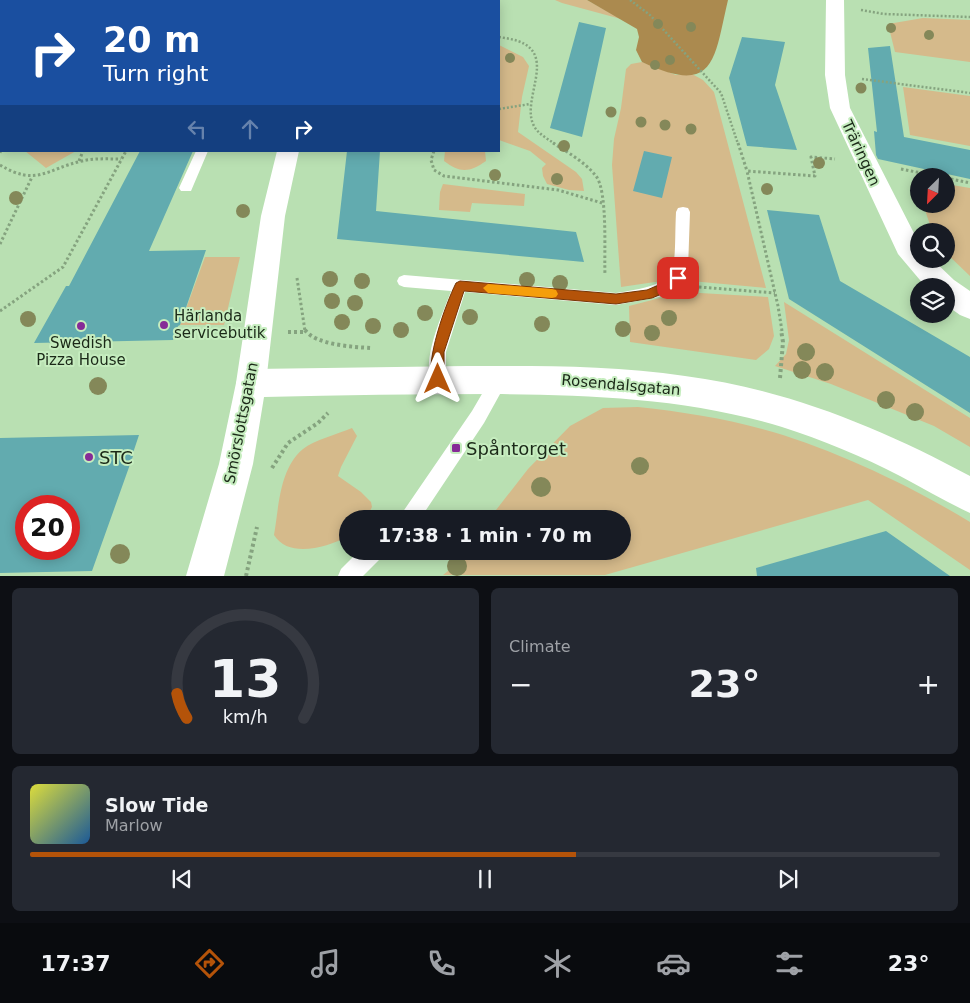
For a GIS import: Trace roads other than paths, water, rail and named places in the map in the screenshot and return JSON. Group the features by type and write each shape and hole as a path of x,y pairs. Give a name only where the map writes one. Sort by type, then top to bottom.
{"street":[{"name":"Träringen","path":"835,2 835,76 840,108 907,247 934,278"},
{"name":"Smörslottsgatan","path":"206,576 236,464 251,383 272,216 288,152"},
{"path":"955,296 970,307"},
{"name":"Rosendalsgatan","path":"251,383 545,379 626,383 680,389 732,399 788,414 842,433 903,459 970,495"}],"lane":[{"path":"186,188 202,152"},
{"path":"404,281 616,299 648,294 672,285 681,270 683,212"},
{"path":"438,379 438,352 460,286"},
{"path":"414,510 478,417 499,380"},
{"path":"348,576 365,560"}],"place":[{"name":"Härlanda servicebutik","path":"164,325"},
{"name":"Swedish Pizza House","path":"81,326"},
{"name":"Spåntorget","path":"456,448"},
{"name":"STC","path":"89,457"}]}
